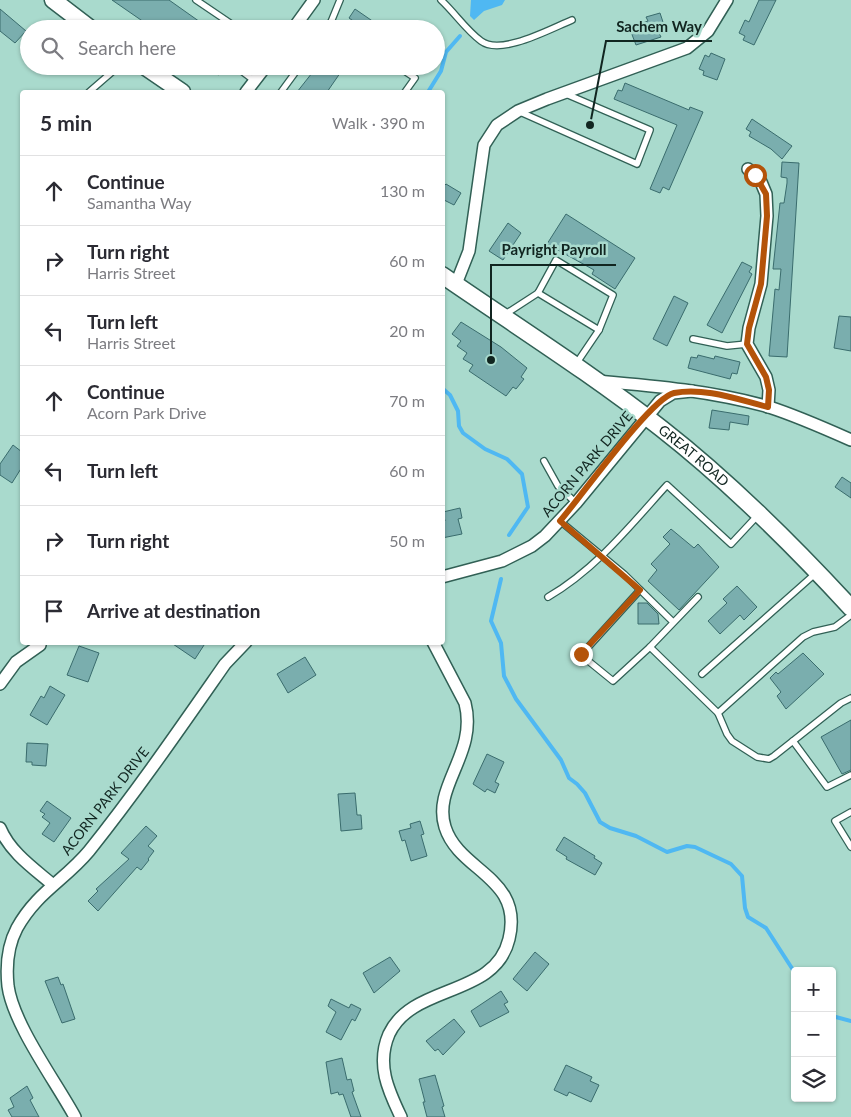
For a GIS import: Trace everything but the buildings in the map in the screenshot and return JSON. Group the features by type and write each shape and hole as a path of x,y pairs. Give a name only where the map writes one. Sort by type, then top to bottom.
{"main road":[{"path":"59,2 81,20"},
{"path":"157,75 179,90"},
{"name":"GREAT ROAD","path":"449,280 646,416 698,459 759,514 818,572 851,608"}],"street":[{"path":"300,20 314,0"},
{"path":"449,280 469,251 484,145 497,125 518,111 687,48 708,31 727,0"},
{"path":"248,90 259,75"},
{"path":"748,169 761,182 766,194 767,216 761,284 749,328 747,344 766,377 769,390 768,407"},
{"path":"596,380 692,391 768,407 851,440"},
{"name":"ACORN PARK DRIVE","path":"445,576 485,567 518,554 532,546 560,521 646,416 666,396 692,391"},
{"path":"0,684 16,662 39,645"},
{"name":"ACORN PARK DRIVE","path":"75,1117 21,1023 5,1000 7,966 12,942 23,918 52,884 88,852 225,664 243,645"},
{"path":"401,1117 389,1092 382,1062 384,1050 392,1029 405,1013 414,1006 471,982 492,969 505,951 511,927 508,908 502,892 484,872 460,851 445,828 442,803 467,737 468,714 465,704 435,645"},
{"path":"0,828 17,854 52,884"}],"lane":[{"path":"196,0 226,20"},
{"path":"332,20 340,0"},
{"path":"441,0 481,41 496,46 512,44 572,20"},
{"path":"91,90 109,75"},
{"path":"247,75 255,81"},
{"path":"282,90 293,75"},
{"path":"406,90 415,78 410,75"},
{"path":"518,111 637,164 650,130 564,93"},
{"path":"502,316 538,293 556,260 612,295 599,330 574,366"},
{"path":"538,293 599,330"},
{"path":"693,339 727,346 747,344"},
{"path":"544,461 558,486 576,502"},
{"path":"548,597 574,581 603,556 667,485 731,544 759,514"},
{"path":"560,521 603,556 673,622"},
{"path":"702,674 818,572"},
{"path":"640,590 581,654 613,681 650,647 698,597"},
{"path":"718,713 803,637 813,632 835,627 851,615"},
{"path":"650,647 718,713 727,734 741,748 756,757 769,758 774,756 841,703 851,698"},
{"path":"793,741 827,787 851,775"},
{"path":"851,812 835,821 851,847"}],"water":[{"path":"471,0 505,0 502,5 484,11 474,20 470,16"}],"waterway":[{"path":"445,56 460,36"},
{"path":"429,90 439,75"},
{"path":"445,391 450,395 458,411 459,426 463,433 485,449 507,459 522,474 528,507 509,535"},
{"path":"501,579 491,621 501,643 504,676 516,699 561,760 569,778 585,793 600,822 610,828 636,836 667,852 687,846 695,847 731,864 742,876 745,908 748,917 766,928 791,967"},
{"path":"836,1017 851,1021"}],"place":[{"name":"Sachem Way","path":"590,125"},
{"name":"Payright Payroll","path":"491,360"}],"route":[{"path":"581,654 640,590 624,574 560,521 646,416 666,396 673,393 692,391 730,397 768,407 769,390 766,377 747,344 749,328 761,284 767,216 766,194 761,182 755,175"}]}
